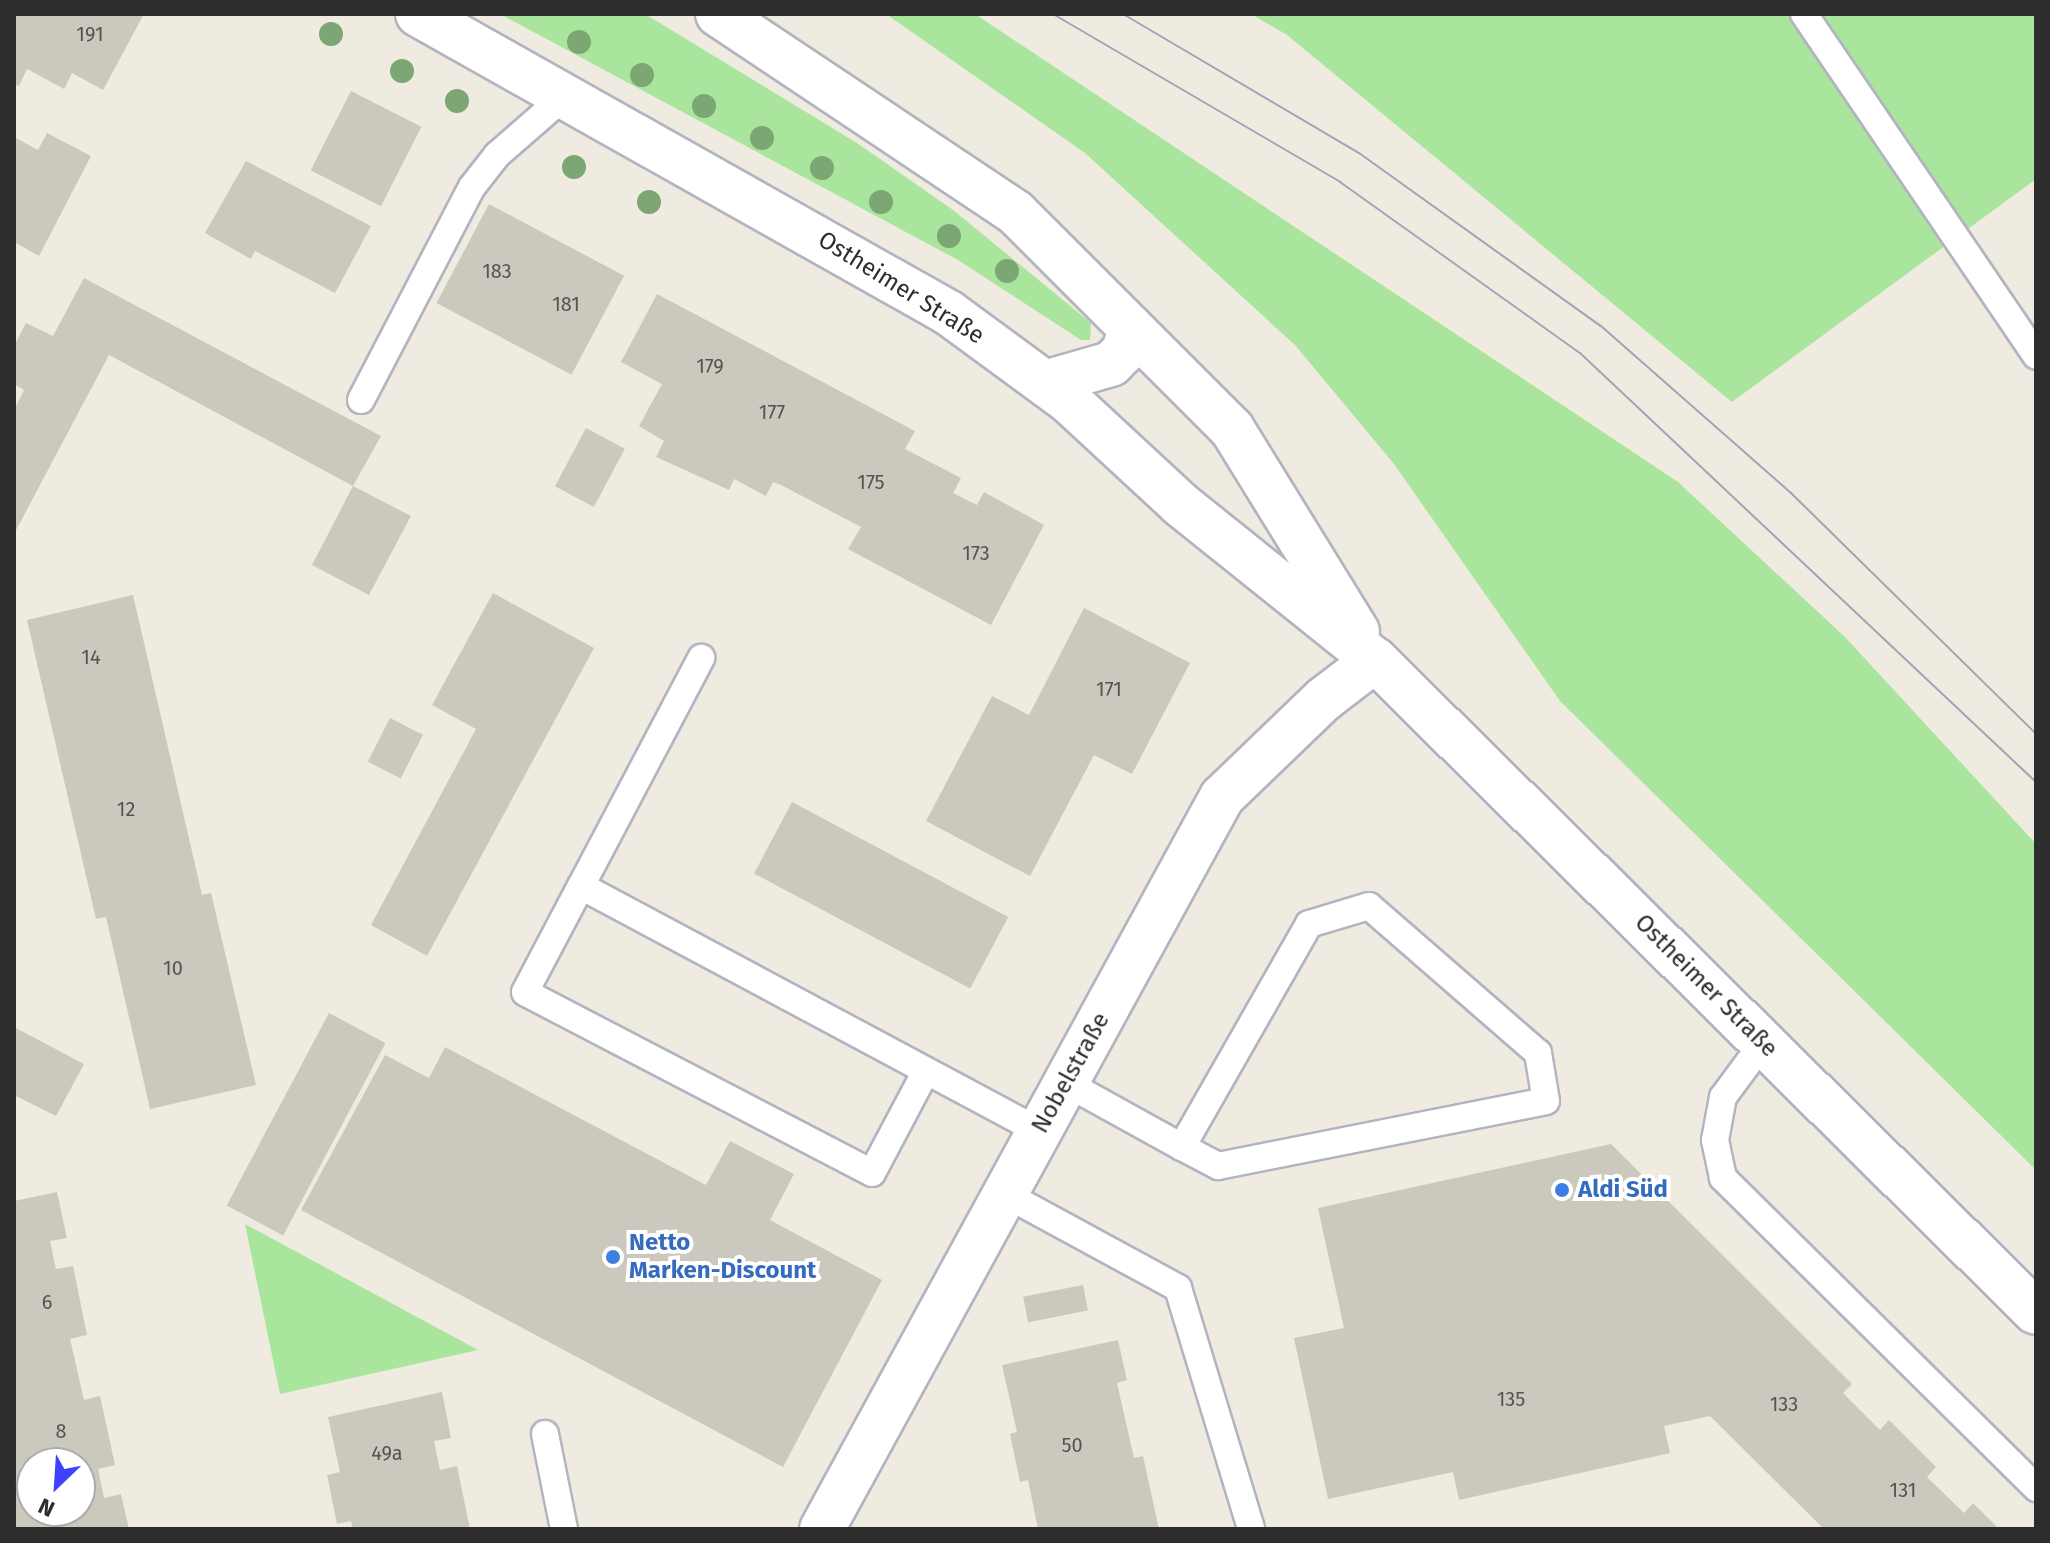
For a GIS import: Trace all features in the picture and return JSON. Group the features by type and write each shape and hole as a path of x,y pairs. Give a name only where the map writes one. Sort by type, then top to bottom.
{"main road":[{"name":"Ostheimer Straße","path":"418,14 567,94 949,313 1045,383 1180,504 1375,660 2036,1312"},
{"name":"Ostheimer Straße","path":"718,14 1015,212 1232,429 1375,660"},
{"path":"1045,383 1111,364 1124,351 1131,328"},
{"name":"Nobelstraße","path":"822,1529 1222,797 1324,699 1375,660"}],"lane":[{"path":"1804,14 2036,356"},
{"path":"361,400 472,187 497,155 567,94"},
{"path":"701,658 525,992 872,1173 926,1071"},
{"path":"581,886 1039,1131"},
{"path":"1066,1083 1182,1147 1218,1166 1546,1101 1538,1053 1369,906 1309,924 1182,1147"},
{"path":"1763,1043 1723,1097 1715,1140 1723,1178 2036,1488"},
{"path":"1005,1194 1178,1288 1251,1529"},
{"path":"545,1434 564,1529"}],"green space":[{"path":"500,14 645,14 857,143 953,210 1091,323 1090,340 1081,340 958,260"},
{"path":"886,14 975,14 1678,482 1845,637 2036,844 2036,1170 1560,701 1394,464 1295,345 1085,153"},
{"path":"1251,14 2036,14 2036,179 1732,402 1287,35"},
{"path":"245,1224 478,1350 280,1394"}],"building":[{"path":"14,14 144,14 103,90 72,73 64,89 27,69 19,86 14,84"},
{"path":"351,91 421,127 381,206 311,170"},
{"path":"47,133 91,156 39,256 14,242 14,137 38,150"},
{"path":"246,161 371,226 335,293 255,251 251,259 205,233"},
{"path":"489,204 624,276 572,375 436,303"},
{"path":"84,278 381,436 353,486 109,355 14,534 14,410 24,390 14,384 14,346 26,323 53,336"},
{"path":"657,294 915,431 905,449 961,478 953,493 977,505 984,492 1044,525 991,625 848,549 861,527 781,485 773,482 766,496 734,479 729,490 656,457 664,441 639,426 662,384 621,362"},
{"path":"586,428 625,449 594,507 555,486"},
{"path":"353,486 411,516 369,595 312,565"},
{"path":"493,593 594,648 427,956 371,925 476,729 432,705"},
{"path":"133,595 202,895 211,893 256,1085 150,1109 106,917 96,919 27,620"},
{"path":"1084,608 1190,663 1132,774 1094,755 1030,876 926,821 992,696 1029,715"},
{"path":"390,718 423,735 401,778 368,762"},
{"path":"792,802 1008,917 970,989 754,874"},
{"path":"329,1013 386,1043 283,1236 227,1205"},
{"path":"14,1027 84,1064 56,1116 14,1095"},
{"name":"Netto Marken-Discount","path":"445,1047 706,1185 730,1141 794,1174 770,1220 882,1280 783,1467 301,1210 385,1055 429,1078"},
{"path":"1611,1144 1852,1384 1843,1393 1880,1430 1889,1420 1936,1467 1927,1477 1964,1513 1973,1503 1999,1529 1824,1529 1710,1416 1664,1426 1670,1453 1459,1500 1453,1472 1328,1499 1294,1338 1344,1328 1318,1208"},
{"path":"57,1192 67,1238 50,1241 56,1269 73,1266 87,1335 70,1339 84,1400 100,1396 115,1465 98,1469 104,1498 121,1494 129,1529 14,1529 14,1201"},
{"path":"1083,1285 1088,1311 1028,1322 1023,1297"},
{"path":"1118,1340 1127,1380 1117,1383 1134,1458 1143,1456 1159,1529 1038,1529 1028,1480 1020,1482 1010,1434 1017,1432 1002,1365"},
{"path":"442,1392 451,1438 434,1441 440,1470 457,1466 470,1529 353,1529 351,1521 337,1524 327,1475 340,1472 328,1417"}],"tram line":[{"path":"1053,14 1340,182 1580,353 2036,782"},
{"path":"1123,14 1359,153 1601,326 1791,493 2036,734"}],"place":[{"name":"Aldi Süd","path":"1562,1190"},
{"name":"Netto Marken-Discount","path":"613,1257"}]}
